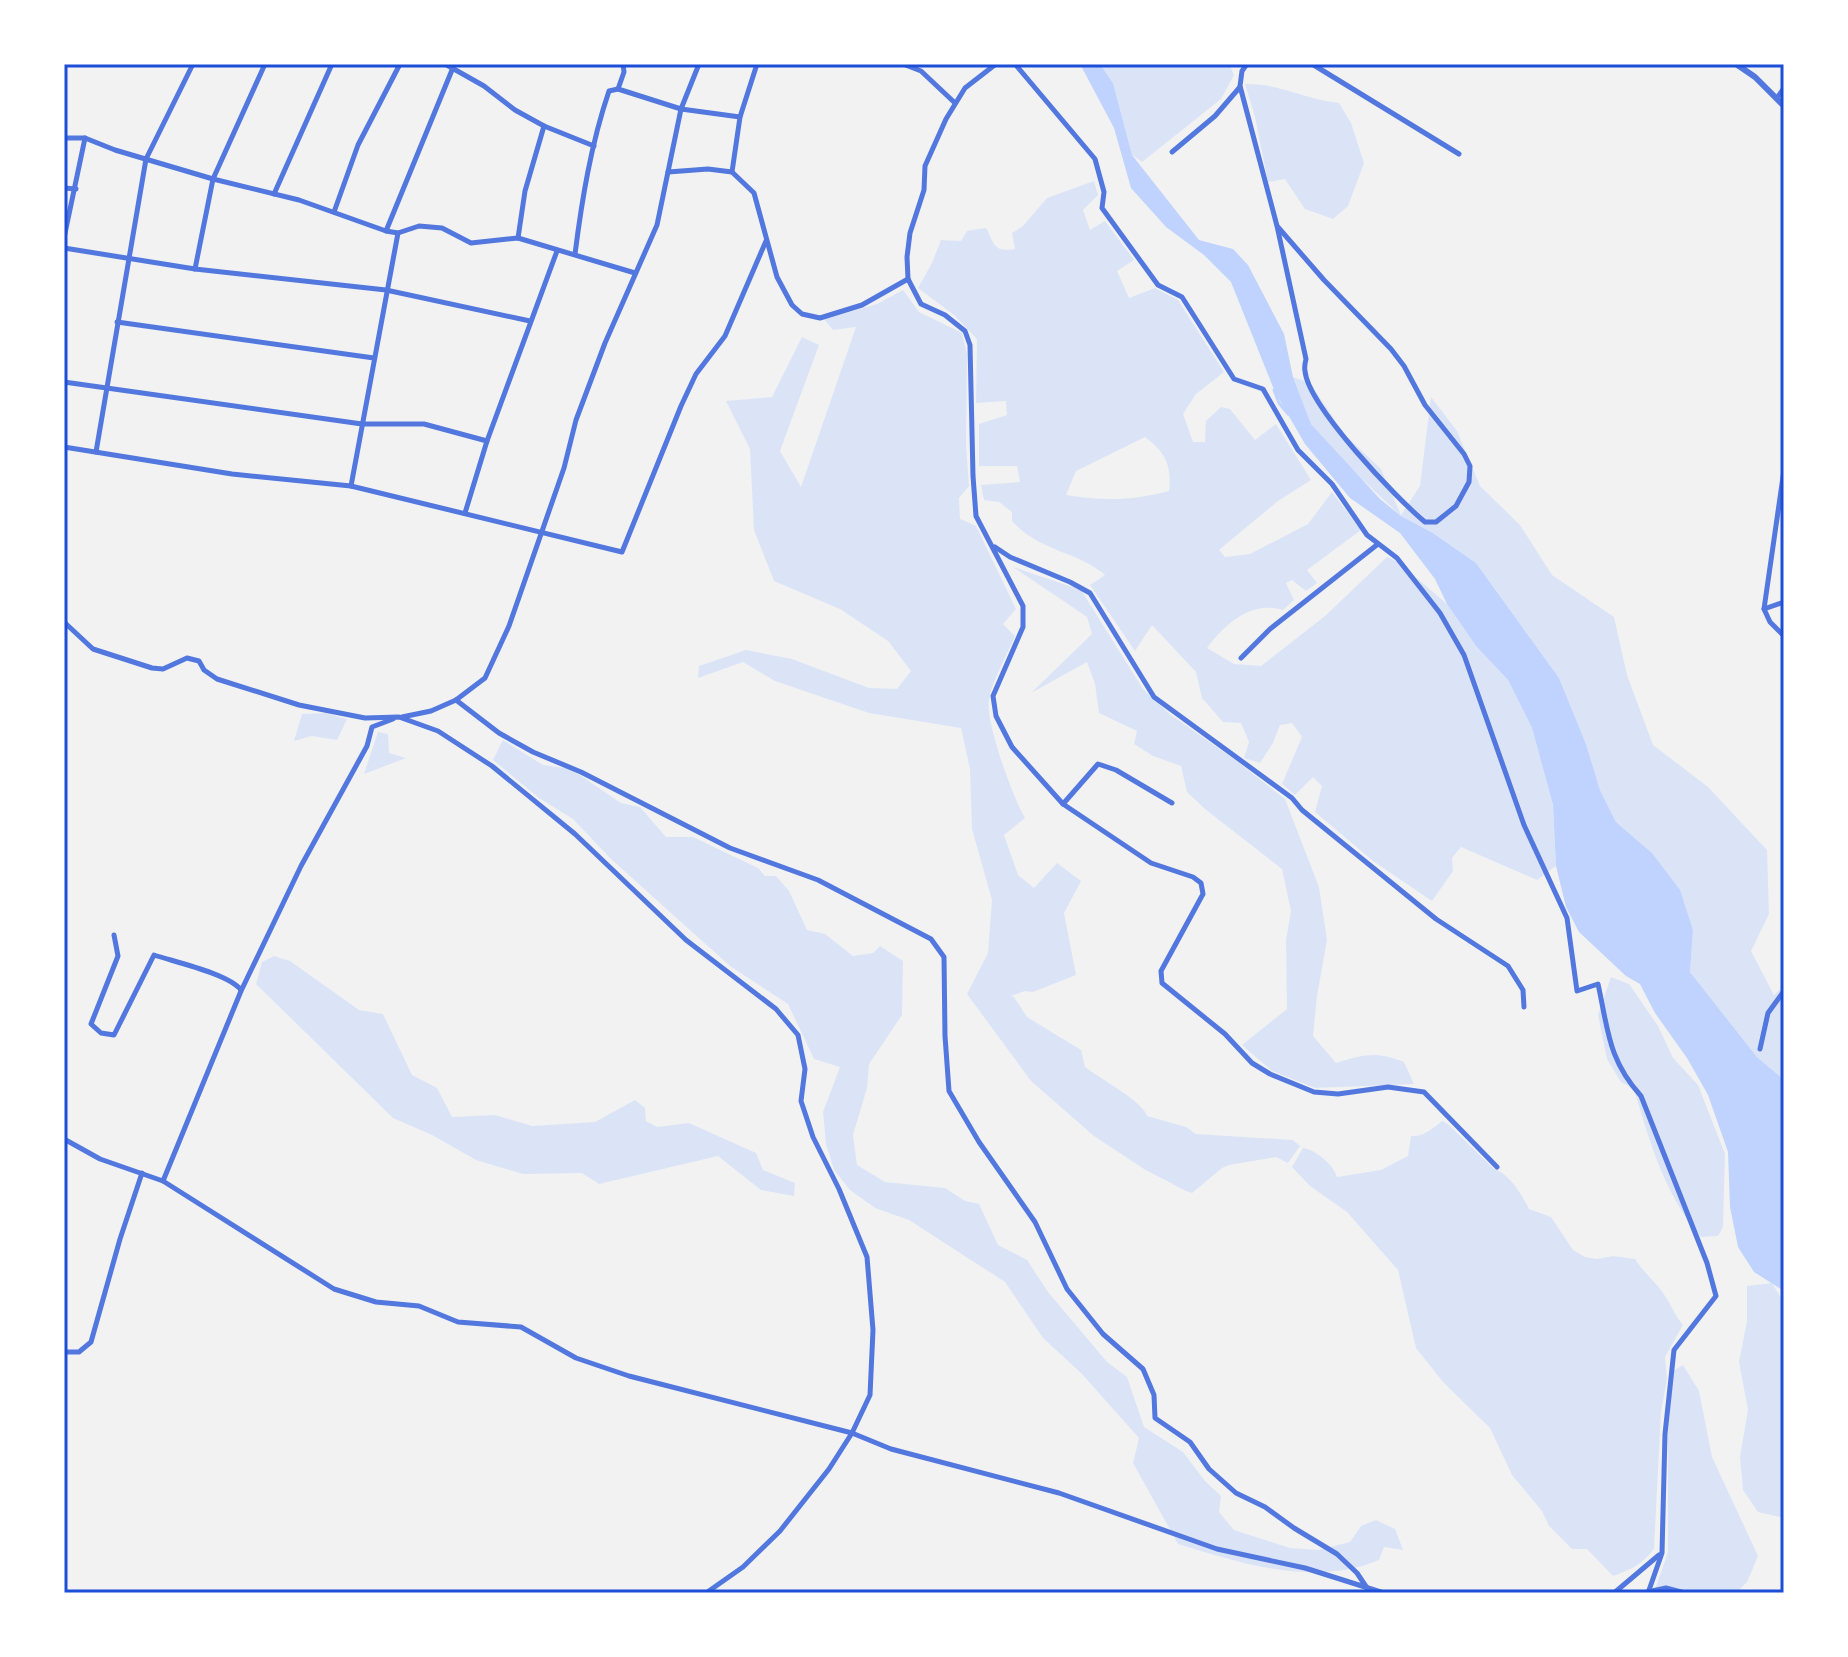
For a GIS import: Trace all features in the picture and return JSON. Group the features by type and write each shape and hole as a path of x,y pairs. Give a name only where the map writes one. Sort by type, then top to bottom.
{"street":[{"path":"96,452 146,159 193,64"},
{"path":"195,269 213,179 265,64"},
{"path":"274,194 332,64"},
{"path":"334,212 358,145 400,64"},
{"path":"445,64 544,126 594,146"},
{"path":"618,89 624,72 623,64"},
{"path":"64,622 93,649 152,668 163,669 187,658 199,661 204,670 217,679 299,705 365,718 399,717 431,711 456,700 485,678 509,626 543,532 576,420 657,225 681,109 699,64"},
{"path":"732,172 740,117 757,64"},
{"path":"903,64 921,71 955,103"},
{"path":"996,64 965,88 925,166 924,190 910,233 908,279 921,304 945,315 965,331 970,345 976,516 1023,606 1023,627 993,696 996,716 1012,747 1063,804 1151,863 1193,877 1201,883 1203,894 1161,971 1162,983 1225,1034 1252,1063 1270,1074 1314,1092 1338,1094 1388,1087 1424,1092 1497,1167"},
{"path":"1015,64 1095,159 1104,192 1102,208 1158,285 1182,297 1234,379 1263,389 1298,450 1332,484 1367,535 1397,558 1440,613 1464,655 1524,825 1567,918 1577,991 1598,984 1613,1057 1625,1078 1641,1096 1707,1263 1716,1296 1674,1350 1665,1434 1662,1553 1647,1593"},
{"path":"1247,64 1242,71 1240,86 1277,226 1306,359 1305,373 1312,391 1345,440 1372,469 1425,522 1436,522 1447,515 1464,495 1470,466 1464,454 1425,405 1391,349 1277,226"},
{"path":"1312,64 1459,154"},
{"path":"1736,64 1755,77 1784,106"},
{"path":"386,231 452,70"},
{"path":"1172,152 1215,116 1240,86"},
{"path":"1777,98 1784,88"},
{"path":"575,254 594,146 609,91 618,89 681,109 740,117"},
{"path":"518,238 525,191 544,126"},
{"path":"64,138 85,138 213,179 334,212 386,231 398,233 419,226 442,228 471,243 518,238 635,273"},
{"path":"64,238 85,138"},
{"path":"668,172 708,169 732,172 754,193 777,277 792,305 802,314 812,318 862,305 908,279"},
{"path":"64,188 76,189"},
{"path":"351,486 398,233"},
{"path":"64,447 232,474 351,486 622,552 681,406 696,374 725,336 766,241"},
{"path":"64,248 195,269 386,290 530,321"},
{"path":"465,513 487,441 557,251"},
{"path":"117,322 374,358"},
{"path":"64,382 362,424 424,424 487,441"},
{"path":"1784,470 1764,609 1770,622 1784,636"},
{"path":"1241,658 1270,629 1379,543"},
{"path":"992,544 1010,557 1090,593 1154,697 1292,798 1302,810 1436,919 1508,966 1523,990 1524,1007"},
{"path":"1764,609 1784,602"},
{"path":"456,700 499,733 533,752 581,772 730,848 818,880 931,939 944,957 949,1091 979,1142 1035,1222 1067,1289 1103,1334 1143,1369 1154,1395 1155,1418 1190,1442 1209,1469 1236,1493 1265,1507 1337,1554 1357,1573 1367,1589"},
{"path":"163,1181 241,991 301,866 367,746 372,727 399,717 438,731 492,766 575,834 686,940 776,1009 798,1035 805,1069 801,1101 813,1137 867,1257 873,1330 870,1395 852,1433 829,1469 780,1531 751,1560 706,1593"},
{"path":"1063,804 1098,764 1116,770 1172,803"},
{"path":"114,935 118,956 91,1024 101,1033 114,1035 154,955 237,985 241,991"},
{"path":"1760,1049 1768,1013 1784,991"},
{"path":"64,1139 100,1159 163,1181 334,1289 376,1302 419,1306 458,1322 521,1327 576,1358 629,1376 852,1433 891,1449 1059,1493 1217,1549 1305,1568 1384,1593"},
{"path":"64,1352 79,1352 91,1342 120,1239 143,1173"},
{"path":"1614,1593 1662,1553"},
{"path":"1647,1593 1666,1588 1685,1593"}],"shaded area":[{"path":"1100,64 1229,64 1234,75 1221,99 1142,162 1132,155 1113,83"},
{"path":"1245,84 1269,86 1339,103 1351,123 1364,163 1348,206 1333,219 1305,209 1285,179 1268,182"},
{"path":"1094,181 1098,195 1083,210 1090,230 1105,221 1134,260 1117,271 1129,298 1155,288 1178,300 1224,372 1196,394 1183,414 1193,442 1205,442 1206,421 1221,407 1230,409 1255,440 1276,424 1311,480 1278,501 1219,550 1225,557 1250,554 1308,524 1332,492 1361,530 1307,570 1317,583 1306,591 1292,580 1286,583 1294,600 1283,610 1260,608 1240,616 1207,648 1234,664 1261,666 1325,616 1387,557 1398,562 1447,604 1476,646 1508,680 1532,728 1553,806 1556,866 1537,880 1461,847 1452,858 1453,871 1432,901 1373,861 1315,812 1322,786 1313,777 1295,795 1282,784 1302,737 1292,723 1280,725 1260,763 1244,758 1249,742 1241,723 1223,722 1202,698 1196,672 1152,625 1135,651 1090,585 1105,575 1035,539 1012,521 1012,512 999,502 984,500 981,485 1020,482 1017,466 979,466 979,424 1007,415 1006,401 976,403 977,339 954,315 918,288 941,240 961,241 967,231 986,228 999,248 1015,249 1012,233 1023,226 1047,198","holes":["1145,437 1168,466 1169,491 1118,499 1066,495 1076,471"]},
{"path":"903,290 919,312 962,333 967,355 969,486 959,498 960,519 976,526 1016,609 1003,624 1015,636 996,676 989,700 995,741 1025,818 1004,835 1018,875 1034,888 1057,863 1081,881 1064,913 1076,975 1033,992 1025,991 1011,996 1027,1017 1081,1050 1085,1067 1130,1097 1147,1116 1186,1127 1196,1134 1293,1140 1300,1146 1288,1163 1276,1157 1229,1165 1192,1193 1144,1169 1094,1136 1031,1081 967,994 988,953 992,900 972,829 970,769 961,728 869,713 775,681 743,662 698,678 699,666 746,650 792,659 869,688 897,689 911,671 888,641 840,609 774,581 754,530 750,449 726,401 772,397 802,337 819,345 780,451 801,487 856,327 833,330 824,319 877,304"},
{"path":"1293,377 1310,383 1344,434 1381,469 1401,515 1420,486 1431,397 1457,431 1480,486 1520,525 1552,575 1614,617 1627,675 1653,745 1708,787 1767,850 1769,914 1751,951 1774,995 1784,985 1784,1080 1757,1057 1690,972 1693,930 1652,853 1616,822 1600,790 1586,744 1559,678 1476,563 1433,533 1401,516 1348,466 1311,424"},
{"path":"1013,567 1081,590 1143,689 1171,715 1285,799 1319,887 1327,940 1313,1036 1336,1063 1370,1055 1404,1062 1414,1084 1315,1088 1272,1071 1242,1045 1287,1009 1286,940 1291,911 1282,869 1187,792 1181,766 1153,756 1134,744 1137,731 1099,713 1095,684 1087,662 1031,693 1092,634 1087,617"},
{"path":"326,713 347,719 337,740 312,736 294,741 302,714"},
{"path":"378,732 388,734 389,753 406,758 364,774"},
{"path":"503,740 543,765 571,769 621,803 640,807 666,837 693,837 758,868 765,876 776,876 789,891 807,930 825,934 853,956 873,953 880,946 903,961 902,1015 869,1064 867,1088 853,1135 857,1165 885,1182 945,1188 965,1201 979,1204 998,1245 1027,1260 1048,1292 1107,1362 1127,1377 1144,1427 1183,1452 1221,1496 1219,1512 1234,1530 1290,1548 1318,1550 1350,1542 1361,1526 1376,1520 1395,1529 1403,1550 1384,1547 1379,1560 1354,1568 1304,1572 1253,1565 1178,1544 1133,1463 1139,1438 1081,1373 1043,1338 1005,1282 909,1220 875,1208 850,1190 834,1170 826,1144 823,1112 840,1067 814,1059 788,1004 730,966 611,859 573,819 539,798 493,760"},
{"path":"274,956 290,961 359,1010 383,1014 412,1075 437,1088 452,1117 495,1115 532,1126 595,1122 635,1100 645,1108 646,1121 657,1127 689,1123 756,1153 763,1170 795,1183 794,1196 761,1190 718,1156 599,1184 582,1173 523,1174 476,1160 432,1135 393,1118 256,984 262,962"},
{"path":"1611,977 1629,984 1658,1026 1673,1058 1698,1085 1725,1154 1723,1227 1718,1236 1701,1237 1677,1204 1652,1147 1634,1089 1621,1082 1607,1059 1598,1015"},
{"path":"1442,1121 1510,1180 1529,1209 1551,1217 1573,1250 1597,1259 1613,1256 1635,1259 1662,1292 1683,1325 1665,1357 1667,1379 1661,1412 1654,1549 1640,1563 1619,1574 1613,1576 1587,1549 1572,1549 1549,1526 1542,1511 1512,1475 1490,1428 1443,1382 1416,1348 1398,1270 1347,1212 1310,1186 1292,1167 1303,1148 1323,1158 1337,1177 1381,1170 1408,1156 1411,1136 1424,1134"},
{"path":"1772,1283 1784,1303 1784,1518 1758,1512 1743,1490 1740,1457 1748,1410 1739,1362 1747,1321 1747,1286"},
{"path":"1683,1365 1699,1391 1712,1457 1758,1556 1747,1582 1736,1593 1654,1593 1668,1552 1668,1433 1673,1371"}],"water":[{"path":"1080,64 1100,64 1113,83 1132,155 1199,240 1233,249 1248,265 1284,334 1293,377 1311,424 1380,499 1401,516 1433,533 1476,563 1559,678 1586,744 1600,790 1616,822 1652,853 1680,890 1693,930 1690,972 1757,1057 1784,1080 1784,1291 1754,1272 1738,1247 1730,1207 1728,1152 1708,1095 1687,1058 1655,1013 1640,984 1626,976 1579,932 1566,907 1556,866 1553,805 1532,728 1508,680 1476,646 1447,604 1435,579 1400,533 1350,498 1305,444 1275,392 1231,282 1204,255 1166,227 1131,188 1114,128"}],"waterway":[{"path":"1274,390 1288,414"}]}
